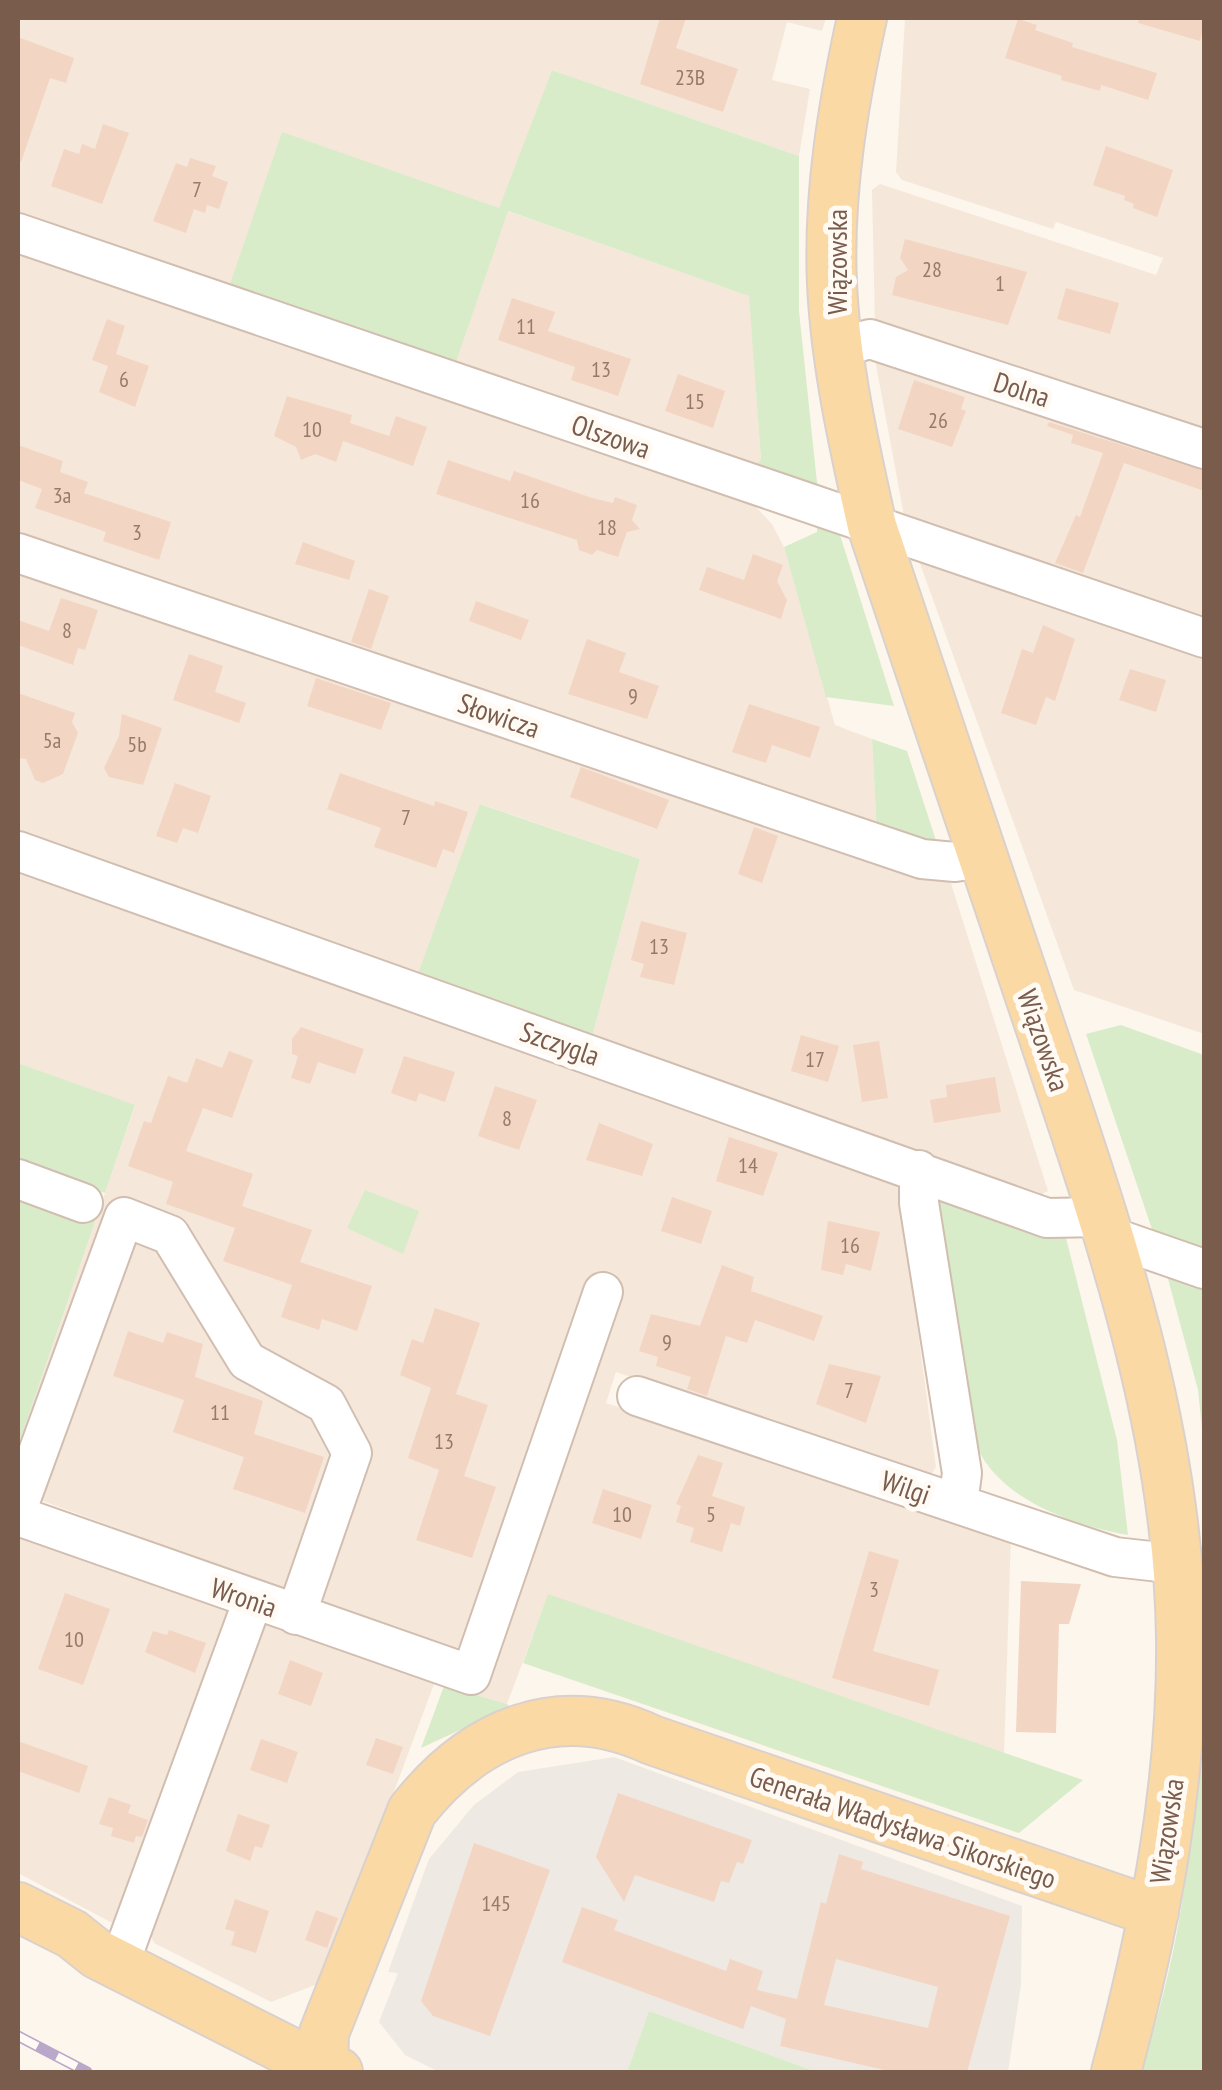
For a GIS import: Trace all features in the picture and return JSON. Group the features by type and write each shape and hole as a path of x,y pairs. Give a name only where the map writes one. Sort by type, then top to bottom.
{"main road":[{"name":"Wiązowska","path":"862,18 841,130 832,282 838,348 872,526 1108,1227 1156,1414 1177,1564 1180,1705 1172,1803 1154,1912 1116,2072"},
{"name":"Generała Władysława Sikorskiego","path":"328,2071 324,2033 392,1852 412,1810 437,1782 500,1738 533,1724 572,1720 614,1722 652,1740 1154,1912"},
{"name":"Generała Władysława Sikorskiego","path":"18,1907 72,1934 108,1960 328,2071"},
{"name":"Generała Władysława Sikorskiego","path":"18,1932 58,1953 108,1960"}],"street":[{"name":"Olszowa","path":"18,233 1204,638"},
{"name":"Dolna","path":"838,348 870,339 1204,449"},
{"name":"Słowicza","path":"18,553 922,859 955,862 983,858"},
{"name":"Szczygla","path":"18,851 1047,1218 1108,1227 1204,1269"},
{"path":"919,1170 918,1202 962,1474 958,1504"},
{"path":"18,1179 83,1203"},
{"path":"18,1507 124,1217 170,1235 247,1361 326,1404 352,1453 296,1615"},
{"name":"Wronia","path":"18,1516 471,1675 602,1292"},
{"name":"Wilgi","path":"637,1396 1116,1557 1177,1564"},
{"path":"108,1960 253,1600"}],"shaded area":[{"path":"18,18 826,18 822,31 787,22 772,80 810,89 799,156 552,70 500,208 228,290 18,218"},
{"path":"905,18 1204,18 1204,437 875,325 872,190 880,184 1156,275 1163,258 1056,222 1053,229 902,180 896,172"},
{"path":"507,211 750,296 761,461 751,468 454,368"},
{"path":"18,250 751,502 772,524 784,547 835,725 872,739 877,835 18,541"},
{"path":"874,354 1204,459 1204,625 905,521"},
{"path":"914,547 1204,646 1204,1034 1074,990"},
{"path":"18,564 949,877 1048,1191 1036,1197 902,1151 903,1145 592,1037 640,859 481,804 417,976 18,837"},
{"path":"18,864 898,1181 936,1467 928,1480 616,1372 606,1403 1011,1536 1004,1754 548,1595 507,1704 434,1684 327,1972 315,1985 271,2002 154,1943 150,1934 264,1622 267,1583 18,1492 18,1446 135,1106 18,1063"},
{"path":"18,1535 234,1612 116,1925 18,1873"},
{"path":"614,1757 1022,1906 1021,1985 1008,2072 817,2072 649,2011 627,2072 439,2072 405,2055 379,2022 398,1973 388,1972 429,1859 474,1805 518,1772"}],"green space":[{"path":"552,70 799,156 799,311 818,492 751,468 761,460 749,296 508,211 454,368 228,290 282,132 499,208"},
{"path":"835,519 894,706 826,697 784,547 817,532 817,523"},
{"path":"872,739 907,751 940,853 877,835"},
{"path":"480,804 640,859 592,1037 417,976"},
{"path":"1121,1025 1204,1055 1204,1257 1156,1241 1086,1034"},
{"path":"18,1063 135,1105 105,1193 18,1162"},
{"path":"365,1190 419,1211 403,1254 347,1228"},
{"path":"18,1191 96,1219 18,1446"},
{"path":"954,1195 1066,1238 1117,1440 1128,1535 1070,1520 1032,1502 999,1478 976,1443 958,1378 931,1201"},
{"path":"1164,1264 1204,1278 1204,1446 1198,1390"},
{"path":"548,1594 1083,1780 1019,1833 523,1663"},
{"path":"1204,1671 1204,2072 1140,2072 1168,1974 1186,1875 1196,1774 1198,1672"},
{"path":"444,1686 507,1704 510,1707 421,1748"},
{"path":"649,2011 817,2072 627,2072"}],"building":[{"path":"660,18 686,18 676,48 738,69 723,112 640,84"},
{"path":"1139,18 1204,18 1204,27 1200,41 1138,23"},
{"path":"1018,19 1037,25 1035,30 1073,43 1072,47 1157,73 1148,100 1101,85 1100,91 1061,80 1062,76 1005,58"},
{"path":"18,37 74,58 66,83 50,78 21,162 18,161"},
{"path":"103,124 129,133 102,204 51,186 64,149 79,154 82,144 95,149"},
{"path":"1106,146 1173,170 1157,217 1133,208 1134,204 1124,200 1125,196 1093,185"},
{"path":"190,158 216,166 212,176 228,182 219,209 207,205 205,213 194,209 186,233 153,221 176,163 187,167"},
{"path":"905,239 1027,272 1008,325 892,295 896,277 908,270 900,258"},
{"path":"1066,288 1119,303 1110,334 1057,319"},
{"path":"512,298 555,312 548,331 631,359 618,396 571,380 575,367 498,340"},
{"path":"107,319 125,326 116,354 149,366 135,407 99,392 108,366 92,360"},
{"path":"678,374 725,391 713,428 665,411"},
{"path":"914,380 965,397 961,409 966,411 952,447 898,429"},
{"path":"287,396 352,415 350,423 389,436 396,416 427,427 413,466 343,441 336,462 315,454 301,460 296,447 274,436"},
{"path":"1049,422 1204,471 1204,491 1124,463 1083,573 1055,563 1076,515 1080,517 1103,453 1071,443 1073,435 1047,426"},
{"path":"18,445 63,461 60,472 88,482 84,493 171,522 159,560 103,541 106,532 35,508 42,489 18,480"},
{"path":"448,460 510,481 514,471 592,498 613,503 615,497 637,505 632,520 640,529 627,532 618,557 597,550 592,555 579,550 577,540 436,494"},
{"path":"303,542 355,561 349,580 295,564"},
{"path":"753,554 783,565 777,581 787,600 781,619 699,590 707,567 744,580"},
{"path":"369,589 389,596 371,649 351,642"},
{"path":"61,598 98,610 85,650 78,648 73,665 18,645 18,620 49,631"},
{"path":"476,601 529,620 521,640 469,621"},
{"path":"1043,625 1075,639 1055,701 1046,697 1036,725 1001,713 1022,649 1033,653"},
{"path":"587,639 626,653 619,672 659,686 647,719 568,694"},
{"path":"189,654 223,666 215,692 246,703 239,723 173,700"},
{"path":"1130,669 1166,680 1156,712 1119,700"},
{"path":"316,678 391,703 381,730 307,706"},
{"path":"18,693 75,713 72,722 78,733 63,774 43,783 35,780 26,759 18,758"},
{"path":"749,704 820,727 810,758 772,745 766,763 732,752"},
{"path":"122,714 162,728 143,785 109,777 104,768 119,736"},
{"path":"581,767 669,800 657,829 570,797"},
{"path":"340,773 434,806 435,801 468,812 454,853 443,849 436,868 374,847 381,828 327,809"},
{"path":"175,783 211,796 198,833 183,828 177,843 156,836"},
{"path":"754,827 778,836 762,883 738,874"},
{"path":"641,921 687,933 674,985 640,977 644,964 631,960"},
{"path":"301,1027 364,1049 355,1074 318,1062 310,1084 291,1078 298,1056 292,1054 292,1039"},
{"path":"801,1035 839,1046 828,1082 791,1071"},
{"path":"879,1041 888,1098 862,1102 853,1045"},
{"path":"229,1051 253,1060 232,1118 203,1108 186,1151 253,1174 242,1206 312,1230 300,1262 372,1286 357,1331 322,1319 319,1330 281,1317 292,1285 223,1261 235,1228 166,1204 173,1182 128,1166 144,1121 151,1123 168,1076 187,1083 196,1058 222,1068"},
{"path":"404,1056 455,1072 445,1102 419,1093 416,1102 391,1093"},
{"path":"995,1077 1001,1112 934,1123 930,1100 947,1097 946,1085"},
{"path":"495,1086 537,1100 519,1150 478,1136"},
{"path":"599,1123 653,1144 642,1176 586,1160"},
{"path":"729,1137 778,1153 763,1196 716,1181"},
{"path":"672,1197 712,1211 701,1244 661,1231"},
{"path":"828,1221 880,1232 871,1271 846,1264 843,1275 821,1270"},
{"path":"722,1265 754,1277 751,1291 823,1316 814,1341 755,1320 747,1343 726,1336 707,1396 687,1389 691,1377 656,1366 658,1357 639,1351 651,1314 700,1326"},
{"path":"435,1308 480,1323 456,1394 488,1405 464,1476 496,1487 472,1558 416,1540 439,1470 408,1458 431,1388 400,1375 412,1339 423,1343"},
{"path":"128,1331 163,1343 167,1332 203,1344 195,1377 263,1401 254,1434 324,1457 305,1513 233,1489 244,1457 173,1432 184,1400 113,1376"},
{"path":"829,1364 881,1376 866,1423 816,1404"},
{"path":"698,1455 723,1463 712,1496 745,1507 740,1526 731,1523 722,1552 690,1542 694,1528 676,1522 681,1506 676,1504"},
{"path":"603,1489 652,1505 641,1539 592,1523"},
{"path":"869,1551 899,1560 873,1651 939,1670 929,1706 832,1678"},
{"path":"1021,1581 1081,1584 1069,1624 1059,1624 1056,1733 1016,1732"},
{"path":"65,1593 110,1609 83,1685 38,1669"},
{"path":"169,1630 206,1643 195,1673 145,1652 153,1631 167,1635"},
{"path":"290,1660 323,1673 311,1706 278,1694"},
{"path":"376,1738 403,1747 393,1774 366,1765"},
{"path":"261,1739 298,1752 287,1783 250,1770"},
{"path":"18,1741 88,1766 79,1793 18,1771"},
{"path":"618,1793 752,1840 743,1864 737,1862 729,1883 721,1881 714,1902 635,1875 624,1902 596,1857"},
{"path":"109,1797 131,1805 128,1813 148,1820 142,1837 136,1836 134,1843 111,1836 113,1828 99,1824"},
{"path":"238,1814 270,1825 262,1848 255,1846 250,1861 226,1851"},
{"path":"474,1843 550,1870 490,2036 433,2016 421,2001"},
{"path":"839,1854 863,1862 861,1869 1010,1916 967,2072 893,2072 780,2046 786,2019 751,2006 743,2029 562,1962 582,1907 618,1920 614,1930 726,1971 730,1959 763,1971 757,1990 797,1999 821,1902 826,1904","holes":["836,1959 938,1987 928,2028 824,2005"]},
{"path":"235,1899 269,1911 256,1953 231,1945 235,1932 225,1929"},
{"path":"316,1910 338,1918 327,1948 305,1940"}],"railway":[{"path":"18,2036 87,2072"}]}
